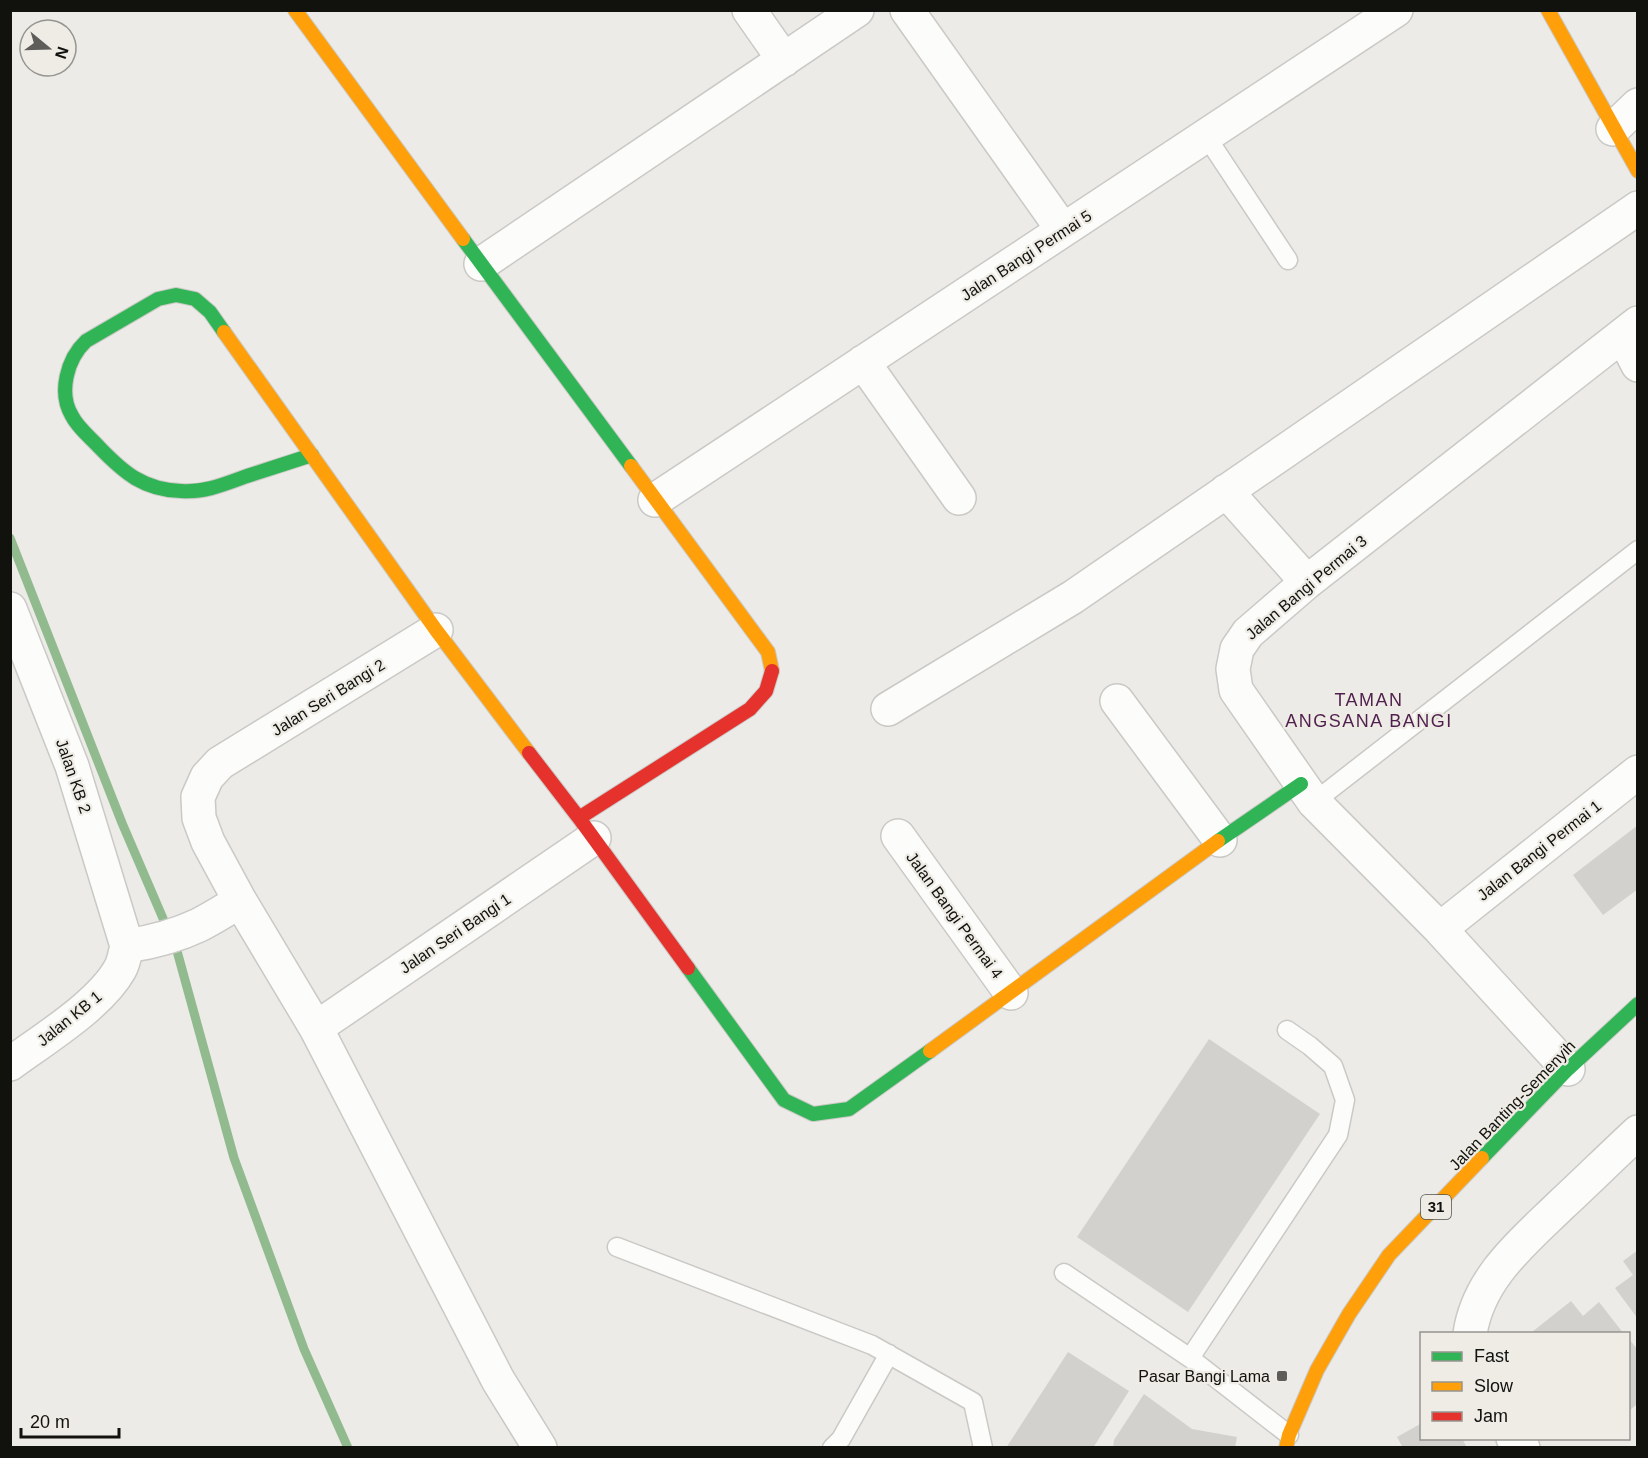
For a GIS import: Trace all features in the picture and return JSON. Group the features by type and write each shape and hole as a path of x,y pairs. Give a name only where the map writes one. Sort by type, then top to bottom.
{"street":[{"path":"294,10 768,652 772,673 766,691 750,709 586,828"},
{"path":"748,10 784,60"},
{"path":"481,264 857,10"},
{"path":"907,10 1063,230"},
{"name":"Jalan Bangi Permai 5","path":"655,500 1396,10"},
{"path":"1548,10 1638,171"},
{"path":"1613,129 1638,105"},
{"path":"888,709 1073,597 1638,208"},
{"path":"312,455 206,490 188,492 150,486 121,470 70,415 66,398 69,366 76,351 86,341 158,299 176,295 195,299 210,312 312,455 436,630 586,828 784,1100 813,1114 849,1109 1220,840 1307,793"},
{"path":"1630,330 1638,364"},
{"name":"Jalan Bangi Permai 3","path":"1568,1069 1440,929 1307,793 1236,690 1233,669 1238,649 1248,633 1307,582 1630,330"},
{"path":"863,362 959,498"},
{"path":"1227,491 1307,582"},
{"name":"Jalan KB 2","path":"10,609 72,766 154,941"},
{"name":"Jalan Seri Bangi 2","path":"240,901 208,842 199,818 198,797 207,777 220,764 436,630"},
{"path":"1117,701 1220,840"},
{"name":"Jalan Bangi Permai 1","path":"1440,929 1638,772"},
{"name":"Jalan Seri Bangi 1","path":"316,1028 586,828"},
{"name":"Jalan Bangi Permai 4","path":"898,836 1011,993"},
{"path":"154,941 201,925 240,901 316,1028 498,1380 540,1448"},
{"name":"Jalan KB 1","path":"10,1064 85,1008 107,988 121,967 154,941"},
{"name":"Jalan Banting-Semenyih","path":"1288,1441 1317,1370 1349,1314 1389,1255 1568,1069 1638,1004"},
{"path":"1470,1332 1473,1318 1488,1284 1506,1258 1638,1132"}],"lane":[{"path":"1206,136 1288,260"},
{"path":"1307,793 1638,550"},
{"path":"1190,1358 1338,1135 1345,1100 1333,1066 1287,1030"},
{"path":"617,1246 872,1344 973,1402 983,1448"},
{"path":"1064,1273 1190,1358 1288,1441"},
{"path":"832,1448 841,1439 889,1354"}],"building":[{"path":"1638,825 1638,889 1603,915 1573,875"},
{"path":"1209,1039 1320,1114 1188,1312 1077,1237"},
{"path":"1638,1250 1638,1319 1615,1288 1633,1275 1623,1261"},
{"path":"1571,1301 1583,1316 1599,1302 1622,1332 1532,1332"},
{"path":"1630,1340 1638,1350 1638,1407 1636,1405 1630,1410"},
{"path":"1068,1352 1129,1391 1093,1448 1006,1448"},
{"path":"1144,1394 1192,1429 1237,1437 1235,1448 1113,1448 1114,1440"},
{"path":"1420,1424 1420,1440 1463,1440 1467,1448 1403,1448 1397,1437"}],"waterway":[{"path":"10,538 122,823 177,951 234,1158 304,1349 348,1448"}],"traffic: fast":[{"path":"463,239 631,466"},
{"path":"224,332 210,312 195,299 176,295 158,299 86,341 79,348 70,367 65,387 72,416 84,432 126,472 145,483 168,490 190,491 223,485 312,455"},
{"path":"1218,841 1301,784"},
{"path":"688,968 784,1100 813,1114 849,1109 930,1051"},
{"path":"1482,1158 1568,1069 1638,1004"}],"traffic: slow":[{"path":"295,10 463,239"},
{"path":"1548,10 1638,171"},
{"path":"224,332 436,630 529,753"},
{"path":"631,466 768,652 772,671"},
{"path":"930,1051 1218,841"},
{"path":"1286,1448 1289,1435 1317,1370 1349,1314 1389,1255 1482,1158"}],"traffic: jam":[{"path":"579,818 750,709 766,691 772,671"},
{"path":"529,753 688,968"}],"place":[{"name":"Pasar Bangi Lama","path":"1282,1376"}],"district":[{"name":"TAMAN ANGSANA BANGI","path":"1369,710"}]}
